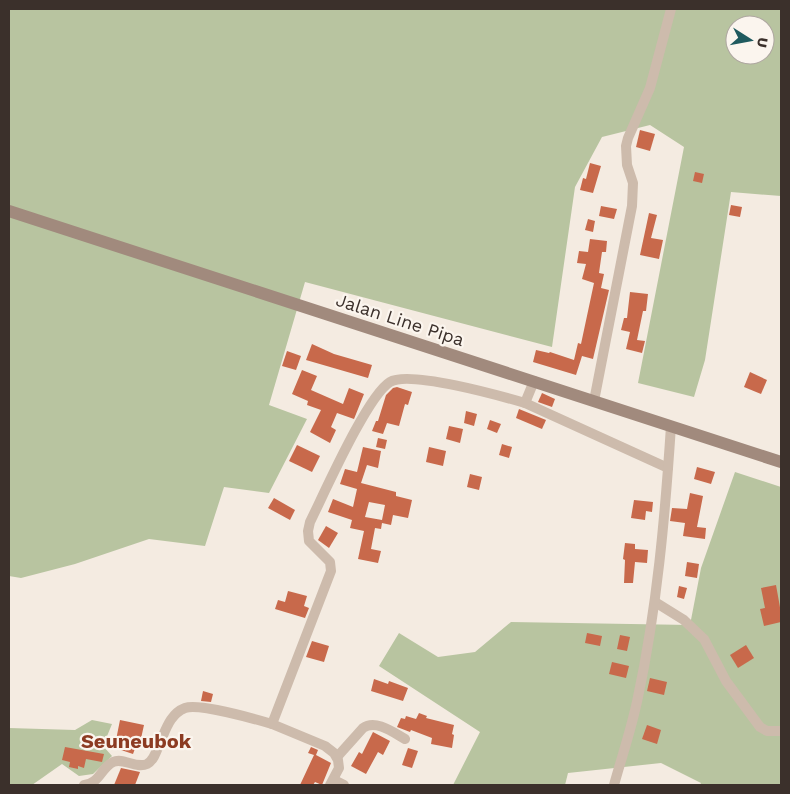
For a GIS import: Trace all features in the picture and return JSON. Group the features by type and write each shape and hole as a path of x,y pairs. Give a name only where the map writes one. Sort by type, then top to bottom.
{"main road":[{"name":"Jalan Line Pipa","path":"9,211 781,462"}],"street":[{"path":"594,401 634,193 625,156 626,146 650,88 671,9"},
{"path":"272,724 332,571 330,562 309,541 308,531 310,522 350,442 378,394 390,382 404,379 464,388 525,403 668,468"},
{"path":"525,403 534,381"},
{"path":"614,785 638,698 655,602 671,426"},
{"path":"655,602 684,620 704,639 726,681 760,727 767,731 781,731"},
{"path":"84,785 94,782 112,762 118,760 140,765 148,764 153,758 169,721 184,708 192,707 206,708 272,724 332,750 337,757 339,768 332,782 344,785"},
{"path":"337,757 369,725 378,726 405,740"}],"green space":[{"path":"9,9 781,9 781,196 731,192 705,360 694,397 638,383 684,147 650,125 602,137 575,187 552,347 305,282 269,405 307,419 269,493 224,487 205,546 149,539 75,564 21,578 9,576"},
{"path":"735,472 781,487 781,785 700,785 701,783 661,763 568,773 565,785 453,785 480,732 379,666 399,633 438,657 475,652 511,622 690,625 701,568"},
{"path":"92,720 112,724 103,746 112,756 93,774 79,776 62,764 32,785 9,785 9,728 75,730"}],"building":[{"path":"640,130 655,134 650,151 636,147"},
{"path":"590,163 601,166 593,193 580,190 583,178 586,179"},
{"path":"695,172 704,174 702,183 693,181"},
{"path":"731,205 742,207 740,217 729,215"},
{"path":"601,206 617,209 614,219 599,216"},
{"path":"649,213 657,215 651,238 663,240 659,259 640,255"},
{"path":"588,219 595,221 593,232 585,230"},
{"path":"590,239 607,241 606,252 602,252 599,273 604,274 601,288 609,290 593,359 582,356 576,375 533,362 536,350 550,352 574,360 578,343 581,344 594,283 582,279 586,264 577,263 579,251 588,252"},
{"path":"630,292 648,294 646,311 643,311 637,340 645,341 642,353 626,349 630,332 621,330 624,318 627,318"},
{"path":"312,344 334,354 372,365 368,378 306,360"},
{"path":"287,351 301,356 296,370 282,366"},
{"path":"302,370 317,376 311,390 343,404 349,388 364,394 354,419 337,413 331,427 336,430 330,443 310,432 321,410 307,405 308,401 292,394"},
{"path":"750,372 767,380 761,394 744,387"},
{"path":"397,387 412,392 408,405 405,404 399,426 387,423 383,434 372,431 376,421 378,421 386,395 393,388"},
{"path":"542,393 555,399 552,407 538,402"},
{"path":"519,409 546,420 542,429 516,418"},
{"path":"466,411 477,414 474,426 464,423"},
{"path":"490,420 501,424 497,433 487,429"},
{"path":"449,426 463,429 460,443 446,439"},
{"path":"378,438 387,440 385,449 376,447"},
{"path":"502,444 512,447 509,458 499,455"},
{"path":"297,445 320,456 312,472 289,461"},
{"path":"363,447 381,451 378,468 367,465 361,483 396,492 396,496 412,500 408,518 393,515 391,525 382,523 381,529 375,528 371,549 381,551 378,563 358,559 364,531 350,528 352,520 328,512 333,499 353,507 357,489 340,484 345,469 357,472","holes":["369,502 385,505 382,520 365,517"]},
{"path":"429,447 446,451 443,466 426,462"},
{"path":"697,467 715,472 711,484 694,479"},
{"path":"470,474 482,477 479,490 467,487"},
{"path":"690,493 703,496 697,527 706,528 705,539 683,536 685,523 670,521 672,508 687,509"},
{"path":"274,498 295,510 290,520 268,508"},
{"path":"634,500 653,502 652,512 646,511 645,520 631,518"},
{"path":"326,526 338,533 329,548 318,540"},
{"path":"625,543 635,544 635,549 648,550 647,563 635,562 633,583 624,583 625,560 623,559"},
{"path":"687,562 699,564 697,578 685,576"},
{"path":"776,585 781,622 764,626 760,609 765,608 761,588"},
{"path":"679,586 687,588 684,599 677,597"},
{"path":"288,591 307,596 304,606 309,608 305,618 275,609 278,600 285,602"},
{"path":"587,633 602,636 600,646 585,643"},
{"path":"620,635 630,637 627,651 617,649"},
{"path":"312,641 329,646 324,662 306,657"},
{"path":"746,645 754,658 738,668 730,655"},
{"path":"612,662 629,666 626,678 609,674"},
{"path":"650,678 667,682 664,695 647,691"},
{"path":"374,679 388,684 389,681 408,688 403,701 371,691"},
{"path":"203,691 213,694 211,702 201,701"},
{"path":"419,713 427,716 426,718 454,725 452,748 431,744 432,738 397,727 401,718 405,719 406,716 416,719"},
{"path":"120,720 144,725 140,743 137,743 133,754 109,746 111,738 116,740"},
{"path":"647,725 661,730 657,744 642,739"},
{"path":"373,732 390,741 383,755 378,752 366,774 351,766 359,752 362,754"},
{"path":"65,747 104,754 102,762 86,759 84,768 78,766 78,769 69,767 70,762 62,760"},
{"path":"311,747 318,750 316,755 331,763 322,785 315,782 313,785 300,785 314,755 308,753"},
{"path":"408,748 418,751 412,768 402,765"},
{"path":"121,768 140,772 135,785 114,785"}],"district":[{"name":"Seuneubok","path":"136,741"}]}
